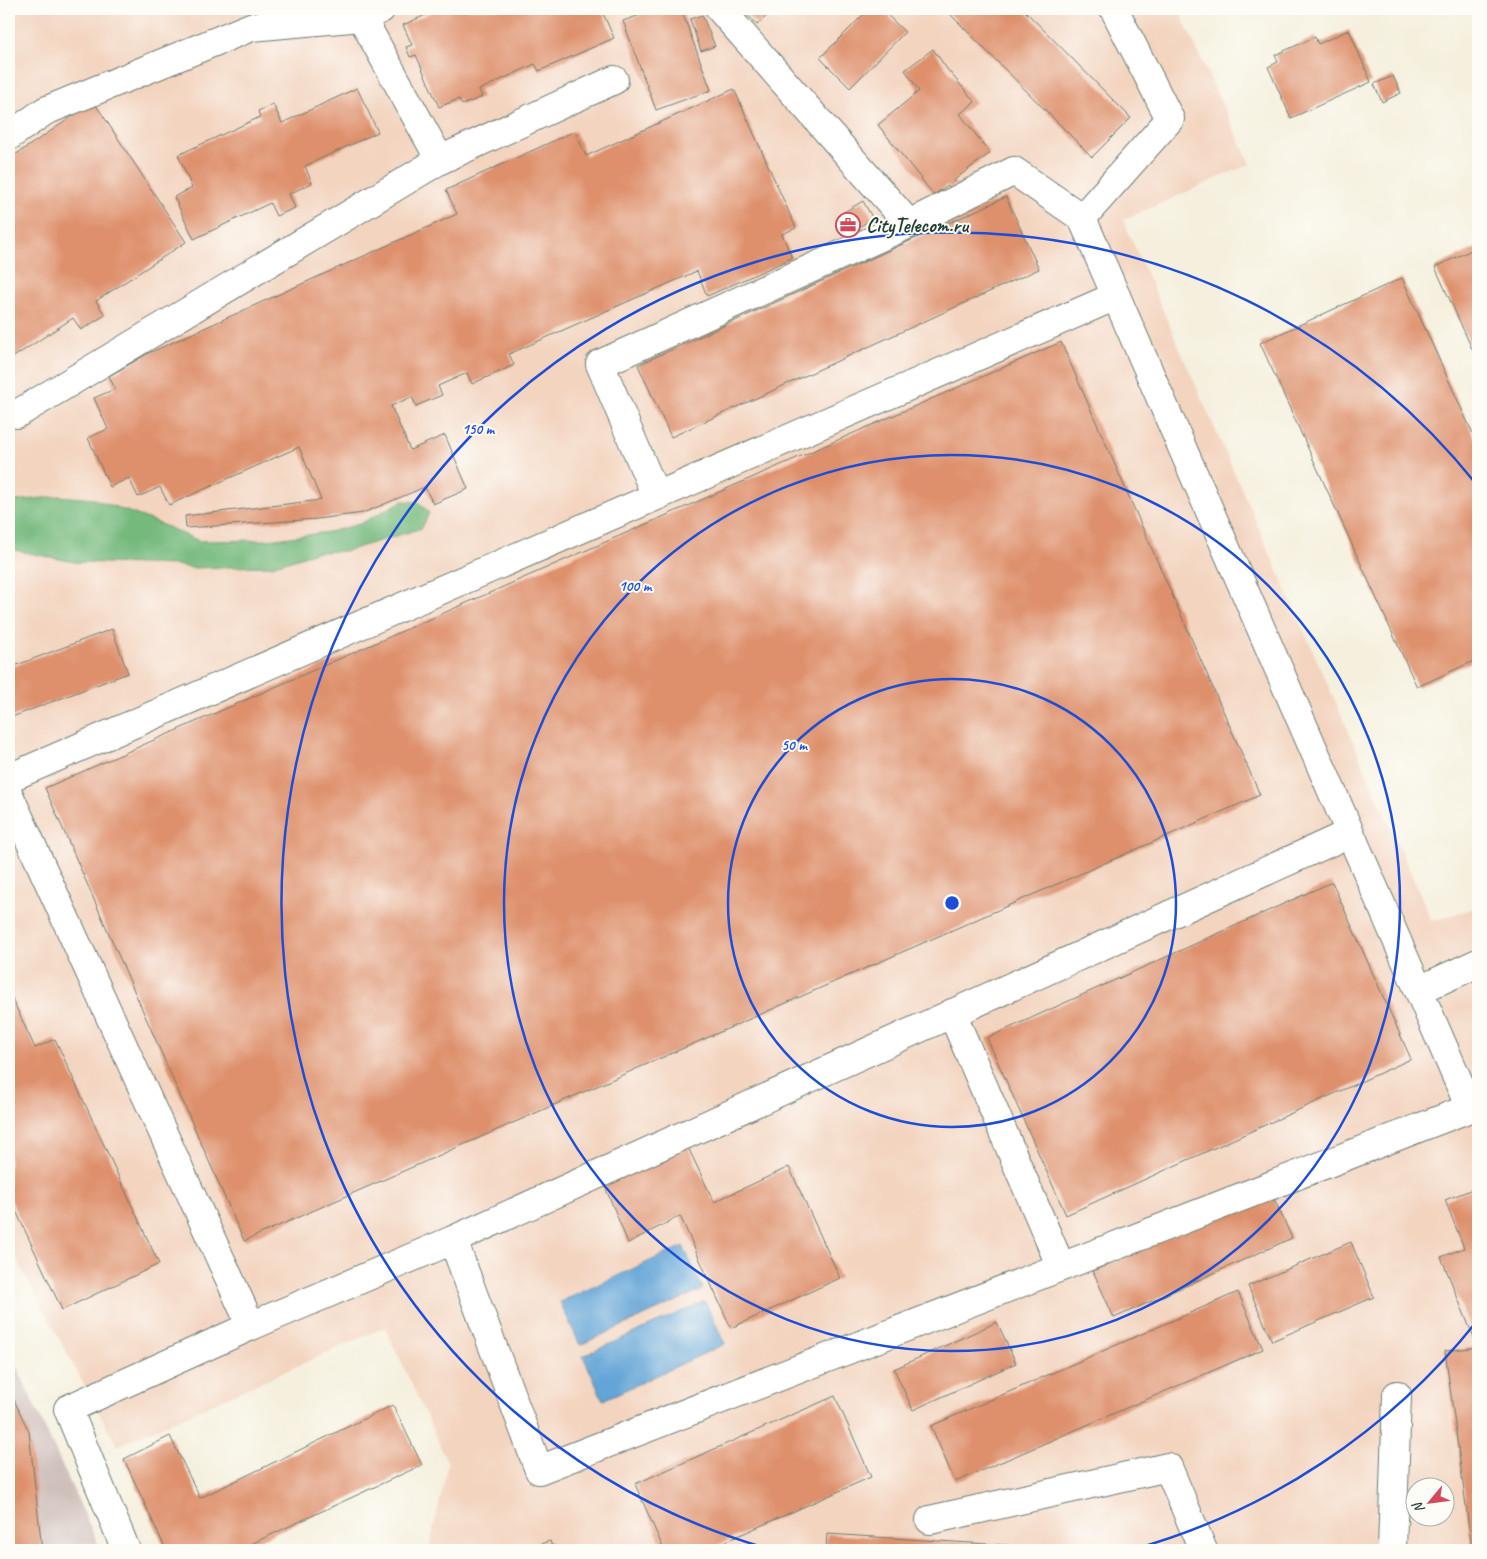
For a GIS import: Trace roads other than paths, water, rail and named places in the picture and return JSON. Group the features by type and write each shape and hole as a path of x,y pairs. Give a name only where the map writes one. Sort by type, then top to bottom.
{"lane":[{"path":"720,9 909,224"},
{"path":"1082,218 1170,119 1114,9"},
{"path":"9,136 45,111 251,27 366,12 440,160"},
{"path":"17,414 440,160 614,80"},
{"path":"453,1240 539,1470 1470,1108 1082,218 1014,171 909,224 600,364 656,496"},
{"path":"9,778 1116,296"},
{"path":"9,794 251,1326"},
{"path":"126,1550 68,1409 251,1326 453,1240 1350,833"},
{"path":"1419,990 1478,963"},
{"path":"952,1013 1061,1267"},
{"path":"1392,1550 1397,1395"},
{"path":"930,1520 1168,1467 1203,1550"}],"water":[{"path":"683,1246 703,1289 580,1345 560,1302"},
{"path":"705,1301 725,1344 603,1400 583,1356"}],"place":[{"name":"CityTelecom.ru","path":"848,225"}]}
